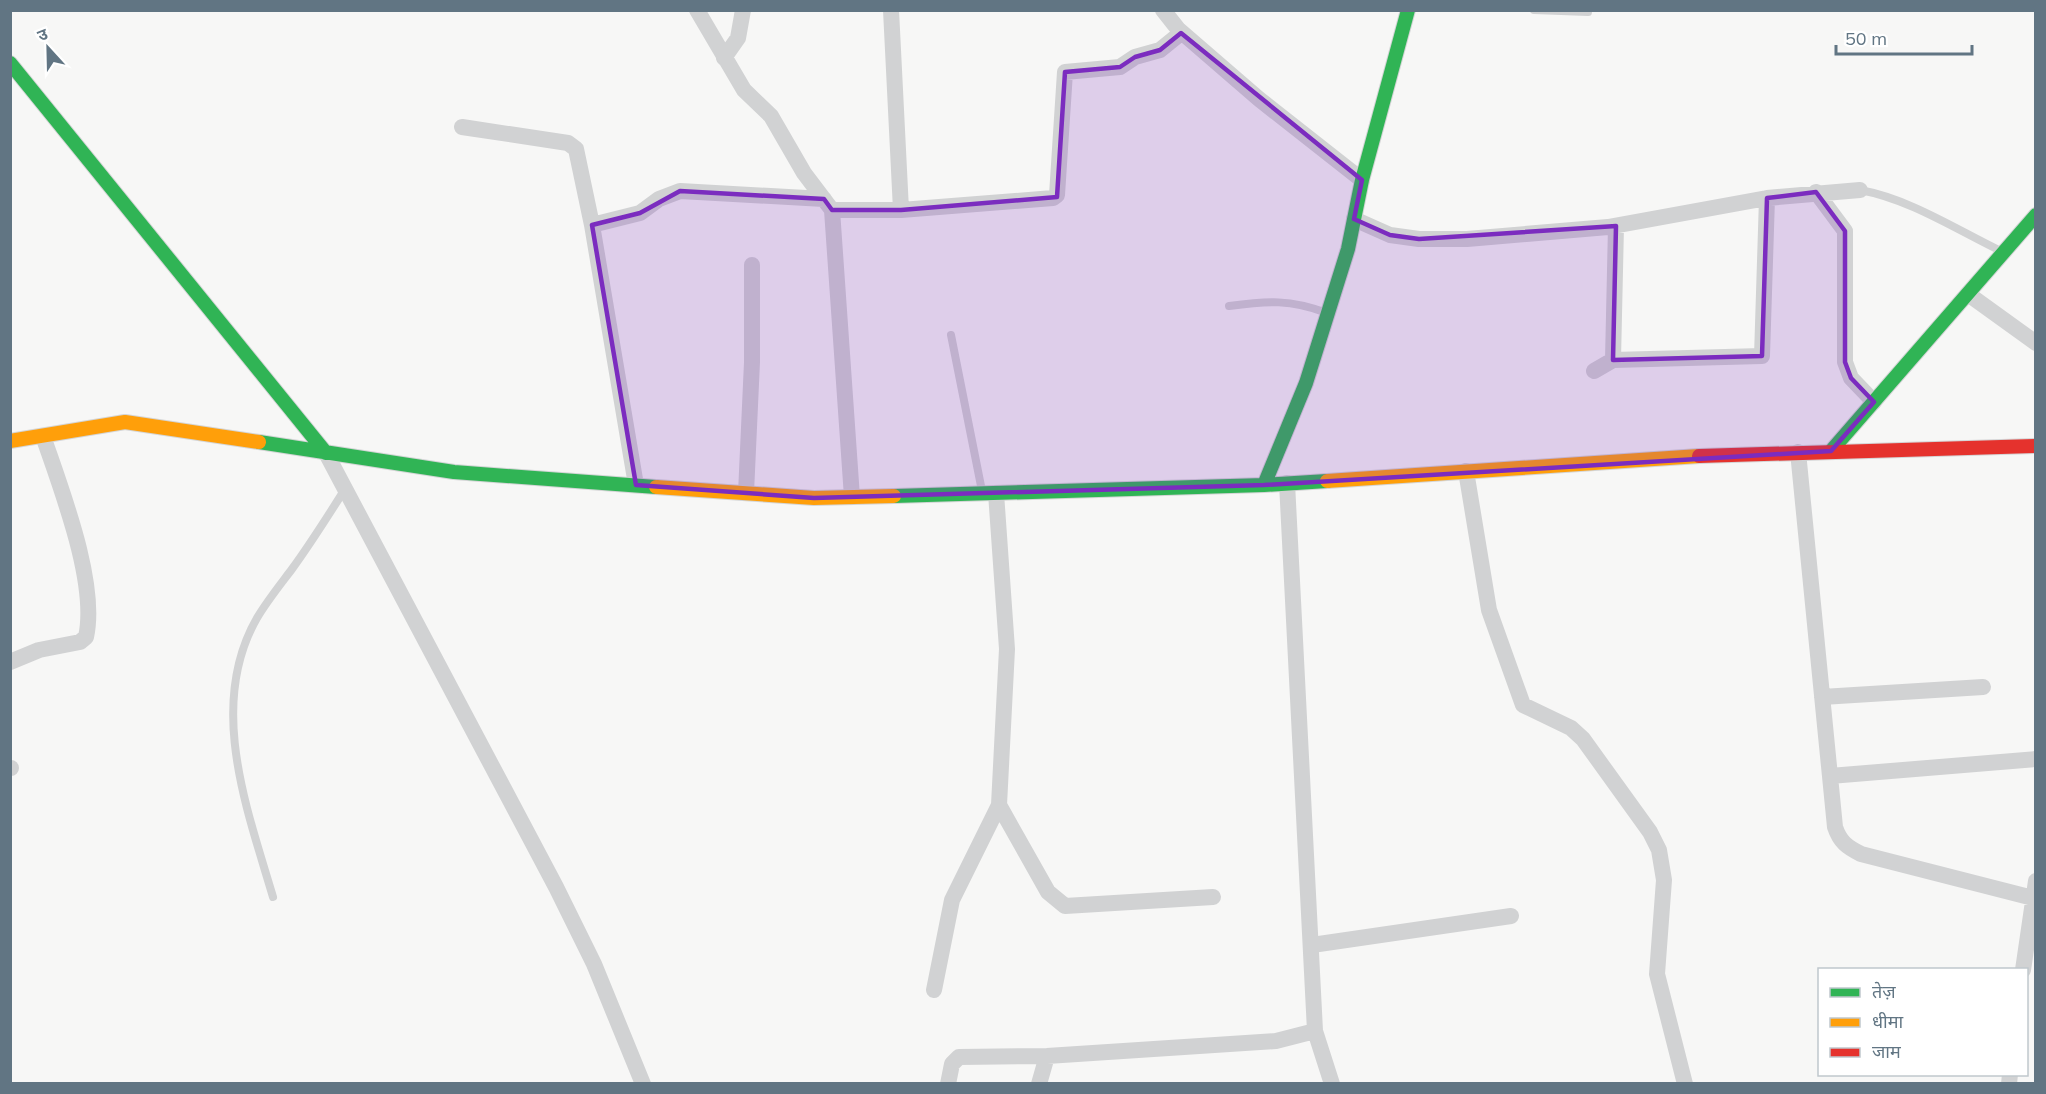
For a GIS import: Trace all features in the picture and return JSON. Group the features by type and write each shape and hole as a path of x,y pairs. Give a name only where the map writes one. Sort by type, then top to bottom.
{"main road":[{"path":"1264,485 1306,383 1348,249 1362,180 1408,10"},
{"path":"10,63 326,453"},
{"path":"1831,451 2036,215"},
{"path":"10,441 125,422 454,472 746,493 852,497 1264,485 1798,452 2036,446"}],"street":[{"path":"697,10 744,90 771,116 804,173 828,204 852,497"},
{"path":"724,58 738,38 743,10"},
{"path":"891,10 901,210"},
{"path":"1163,10 1181,33 1259,99 1362,180"},
{"path":"592,225 640,213 659,199 680,191 901,210 1055,197 1065,72 1120,67 1135,57 1160,50 1181,33"},
{"path":"462,127 573,145 592,225 636,485"},
{"path":"1354,219 1390,235 1419,239 1467,239 1616,226 1767,198 1860,190"},
{"path":"1816,192 1845,231 1845,362 1851,378 1874,402"},
{"path":"1594,371 1613,360 1762,356 1767,198"},
{"path":"1613,360 1616,226"},
{"path":"746,493 752,362 752,265"},
{"path":"1968,294 2036,344"},
{"path":"10,663 39,650 80,642 86,637 89,625 85,578 64,498 43,436"},
{"path":"1798,452 1835,826 1839,838 1846,847 1861,854 2033,898"},
{"path":"326,453 556,887 594,964 644,1083"},
{"path":"1466,471 1489,610 1523,705 1571,728 1583,740 1650,832 1659,850 1664,890 1657,974 1685,1083"},
{"path":"1287,483 1315,1031 1332,1083"},
{"path":"934,990 952,900 999,805 1006,650 989,493"},
{"path":"1822,697 1983,687"},
{"path":"1830,776 2036,759"},
{"path":"999,805 1048,892 1065,906 1213,897"},
{"path":"2023,968 2036,880"},
{"path":"1312,945 1511,916"},
{"path":"948,1083 952,1064 959,1057 1047,1056 1276,1041 1315,1031"},
{"path":"1039,1083 1047,1056"}],"lane":[{"path":"1534,10 1588,12"},
{"path":"1860,190 1880,193 2003,253"},
{"path":"1229,306 1284,301 1300,303 1328,313"},
{"path":"951,335 989,493"},
{"path":"273,897 245,804 234,741 234,694 241,653 257,617 346,489"}],"highlighted area":[{"path":"1181,33 1362,180 1354,219 1390,235 1419,239 1616,226 1613,360 1762,356 1767,198 1816,192 1845,231 1845,362 1851,378 1874,402 1831,451 1264,485 814,498 636,485 592,225 640,213 680,191 824,199 832,210 901,210 1057,197 1065,72 1120,67 1135,57 1160,50"}],"traffic: fast":[{"path":"1264,485 1306,383 1348,249 1362,180 1408,10"},
{"path":"10,63 326,453"},
{"path":"1831,451 2036,215"},
{"path":"259,442 454,472 656,487"},
{"path":"894,496 1264,485 1327,481"}],"traffic: slow":[{"path":"10,441 125,422 259,442"},
{"path":"1327,481 1699,456"},
{"path":"656,487 814,498 894,496"}],"traffic: jam":[{"path":"1699,456 2036,446"}]}
